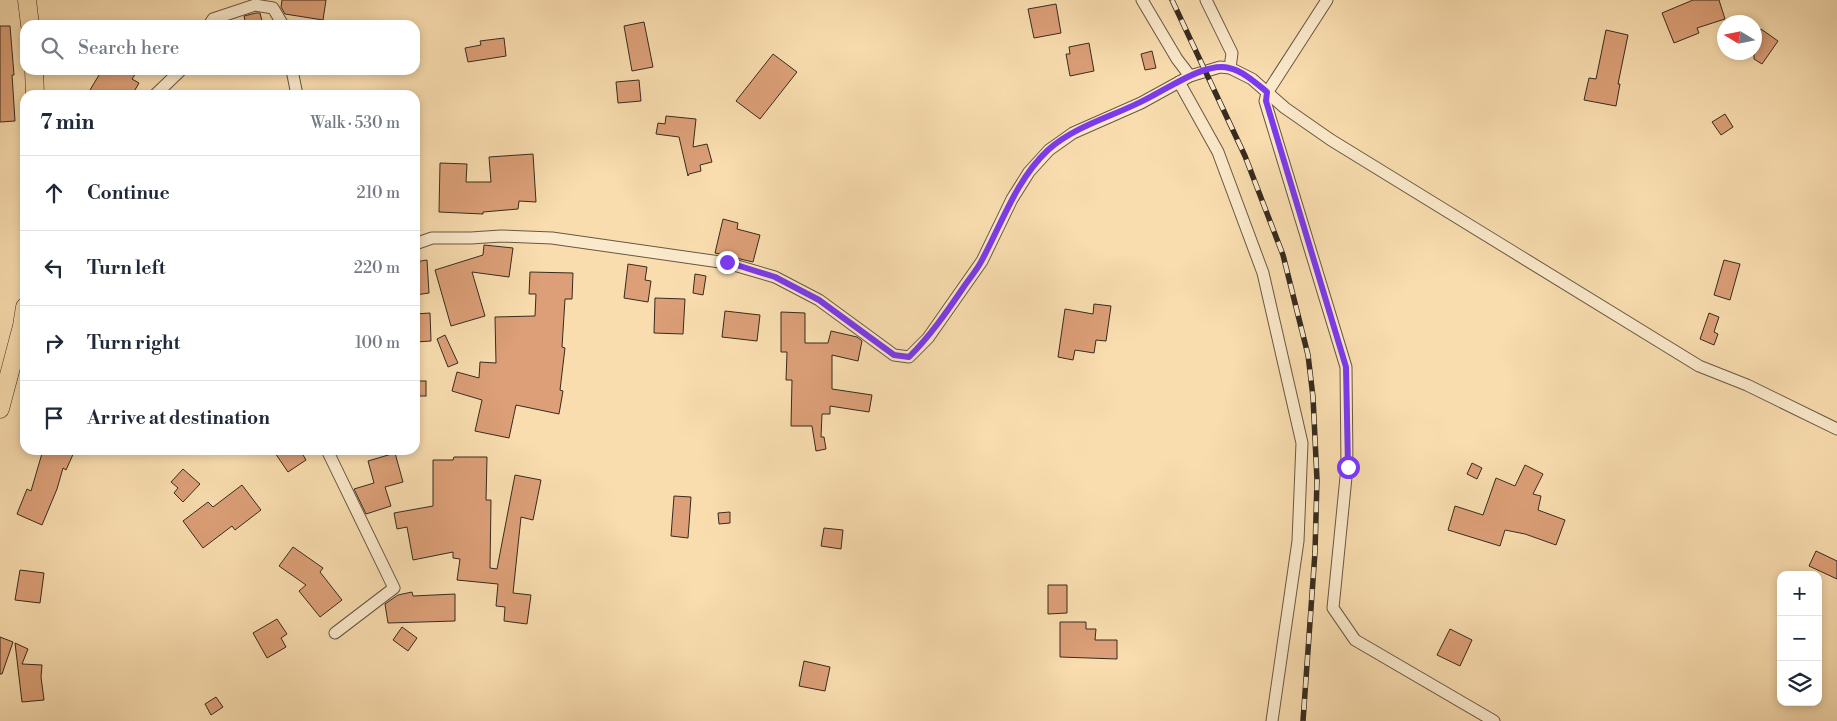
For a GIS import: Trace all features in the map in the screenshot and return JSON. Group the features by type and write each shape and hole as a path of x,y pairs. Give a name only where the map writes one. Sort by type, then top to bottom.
{"main road":[{"path":"27,0 29,20"},
{"path":"34,75 35,90"},
{"path":"0,409 20,334"}],"street":[{"path":"1142,0 1177,59 1190,76"},
{"path":"1206,0 1232,53 1230,68"},
{"path":"1327,0 1267,92 1266,101 1346,367 1348,467 1333,608 1355,640 1494,721"},
{"path":"212,20 255,5 273,8 280,20"},
{"path":"420,242 432,238 501,236 552,238 727,262 775,277 810,295 894,355 909,357 928,338 982,261 1012,199 1029,172 1048,150 1073,132 1141,103 1190,76 1220,67 1230,68 1252,79 1285,108 1331,140 1699,366 1747,385 1837,429"},
{"path":"160,90 176,75"},
{"path":"293,75 295,90"},
{"path":"1179,82 1218,152 1263,273 1302,443 1298,541 1272,721"},
{"path":"329,455 394,588 335,633"}],"building":[{"path":"282,0 326,0 323,20 285,14 281,7"},
{"path":"1693,0 1719,0 1724,15 1717,15 1717,22 1697,28 1699,33 1674,43 1662,13"},
{"path":"1056,4 1061,33 1034,38 1028,9"},
{"path":"260,13 262,20 245,20 244,16"},
{"path":"644,22 653,67 632,71 624,26"},
{"path":"0,26 10,26 15,121 0,122"},
{"path":"1606,30 1628,35 1618,84 1620,84 1616,106 1584,100 1589,78 1596,79"},
{"path":"1762,30 1778,41 1762,64 1756,60 1762,60"},
{"path":"504,38 506,56 468,62 465,48 481,45 480,41"},
{"path":"1089,43 1094,71 1070,76 1066,54 1070,54 1069,47"},
{"path":"1152,51 1156,68 1145,70 1141,54"},
{"path":"773,54 797,72 760,119 736,101"},
{"path":"99,75 135,75 132,79 139,83 135,90 90,90"},
{"path":"639,80 641,101 618,103 616,82"},
{"path":"1725,114 1733,127 1721,135 1712,122"},
{"path":"666,116 696,119 693,147 707,144 712,162 700,165 701,171 689,174 688,176 679,137 656,134 658,123 665,124"},
{"path":"533,154 536,202 519,201 518,209 483,212 483,214 439,212 440,163 467,164 466,182 491,182 489,157"},
{"path":"723,219 738,223 737,229 760,235 753,262 715,253"},
{"path":"484,245 513,248 509,277 472,272 485,316 451,326 435,270 483,255"},
{"path":"427,260 429,293 420,294 420,261"},
{"path":"1724,260 1740,264 1730,300 1714,295"},
{"path":"628,264 647,267 645,280 651,281 648,302 624,298"},
{"path":"530,272 573,273 572,299 565,299 562,347 565,348 560,390 563,391 559,414 516,405 509,438 475,431 482,400 452,391 457,372 479,378 480,362 496,363 495,317 535,316 536,294 529,294"},
{"path":"695,274 706,276 703,295 693,293"},
{"path":"655,298 685,299 683,334 654,333"},
{"path":"1094,304 1111,306 1106,341 1096,340 1094,353 1075,350 1073,360 1058,357 1065,309 1093,314"},
{"path":"725,311 760,315 757,341 722,337"},
{"path":"781,312 805,313 805,343 828,343 831,331 857,337 862,341 858,361 832,355 832,389 872,395 869,412 830,406 830,414 822,414 821,437 824,437 826,449 816,451 812,426 791,426 792,380 786,380 787,352 781,352"},
{"path":"430,313 431,341 420,342 420,314"},
{"path":"1709,313 1719,317 1714,332 1718,334 1714,345 1700,339"},
{"path":"445,335 458,363 448,367 437,339"},
{"path":"420,381 426,381 426,396 420,396"},
{"path":"42,455 73,455 66,470 63,468 57,489 42,525 17,514 27,489 31,491"},
{"path":"276,455 303,455 306,460 288,472"},
{"path":"388,455 396,455 403,482 385,487 391,506 366,514 354,489 374,483 368,461"},
{"path":"454,457 487,457 486,500 491,500 490,568 497,569 515,475 541,480 533,520 521,517 513,593 531,595 527,624 504,621 505,607 496,606 498,584 457,580 460,559 453,558 453,552 413,560 407,527 397,529 394,513 433,506 433,460 453,460"},
{"path":"1472,463 1482,468 1477,479 1467,474"},
{"path":"1525,465 1543,474 1533,494 1541,496 1538,510 1565,520 1556,545 1525,534 1505,530 1500,546 1448,530 1455,506 1483,515 1496,478 1515,486"},
{"path":"183,469 200,484 183,502 174,493 178,488 171,482"},
{"path":"242,485 261,510 235,530 232,526 203,548 183,521 208,502 213,507"},
{"path":"674,496 691,497 688,538 671,536"},
{"path":"730,512 730,523 719,524 718,513"},
{"path":"824,528 843,530 841,549 821,546"},
{"path":"293,547 323,568 320,572 342,600 320,617 299,591 306,585 279,566"},
{"path":"1816,551 1837,561 1837,579 1822,571 1809,566"},
{"path":"20,570 44,573 40,603 15,600"},
{"path":"1048,585 1067,585 1067,613 1048,614"},
{"path":"412,592 413,596 455,594 455,621 388,623 385,604 398,595"},
{"path":"277,619 287,634 281,638 286,647 267,658 253,633"},
{"path":"1060,622 1086,622 1086,629 1096,629 1095,640 1117,640 1117,659 1060,657"},
{"path":"402,627 417,638 408,651 393,640"},
{"path":"1450,629 1472,640 1460,666 1437,655"},
{"path":"0,637 13,642 2,674 0,674"},
{"path":"15,643 28,649 22,664 42,665 41,677 44,700 22,702"},
{"path":"804,661 830,667 825,691 799,686"},
{"path":"216,697 223,707 211,715 205,704"}],"railway":[{"path":"1172,0 1245,156 1283,255 1308,355 1313,397 1317,480 1315,552 1303,721"}],"route":[{"path":"727,262 775,277 819,300 894,355 909,357 928,338 944,317 982,261 1012,199 1029,172 1048,150 1073,132 1141,103 1190,76 1220,67 1230,68 1252,79 1267,92 1266,101 1346,367 1348,467"}]}
